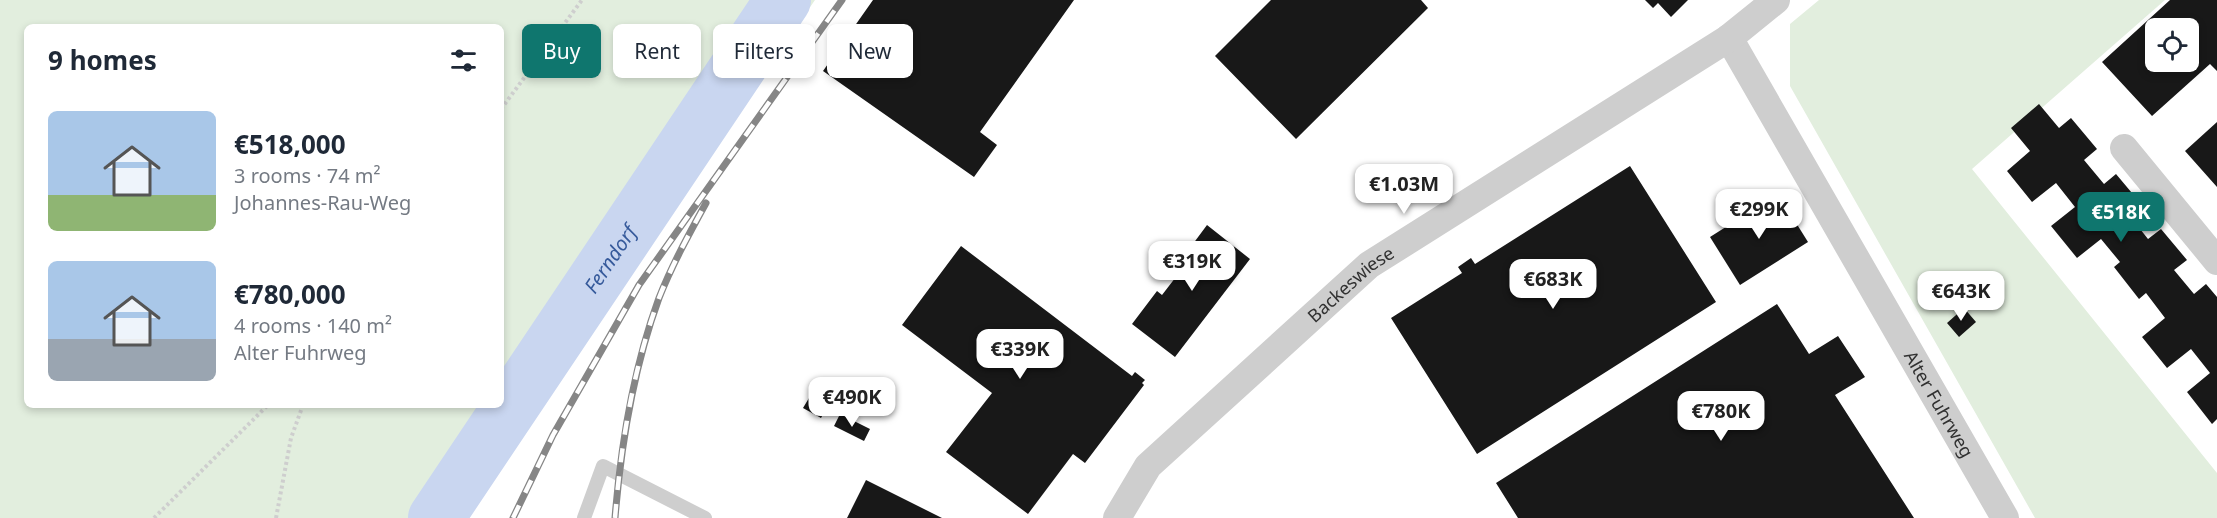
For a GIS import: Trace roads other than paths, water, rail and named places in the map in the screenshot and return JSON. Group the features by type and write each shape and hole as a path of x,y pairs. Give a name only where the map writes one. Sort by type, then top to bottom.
{"street":[{"name":"Backeswiese","path":"1117,518 1148,466 1369,265 1729,38 1776,0"},
{"name":"Alter Fuhrweg","path":"1729,38 2005,518"},
{"path":"2124,148 2217,261"}],"lane":[{"path":"584,518 603,466 705,518"}],"waterway":[{"name":"Ferndorf","path":"436,518 783,0"}],"railway":[{"path":"513,518 553,435 639,285 842,0"},
{"path":"615,518 625,434 642,352 664,286 706,203"}]}
